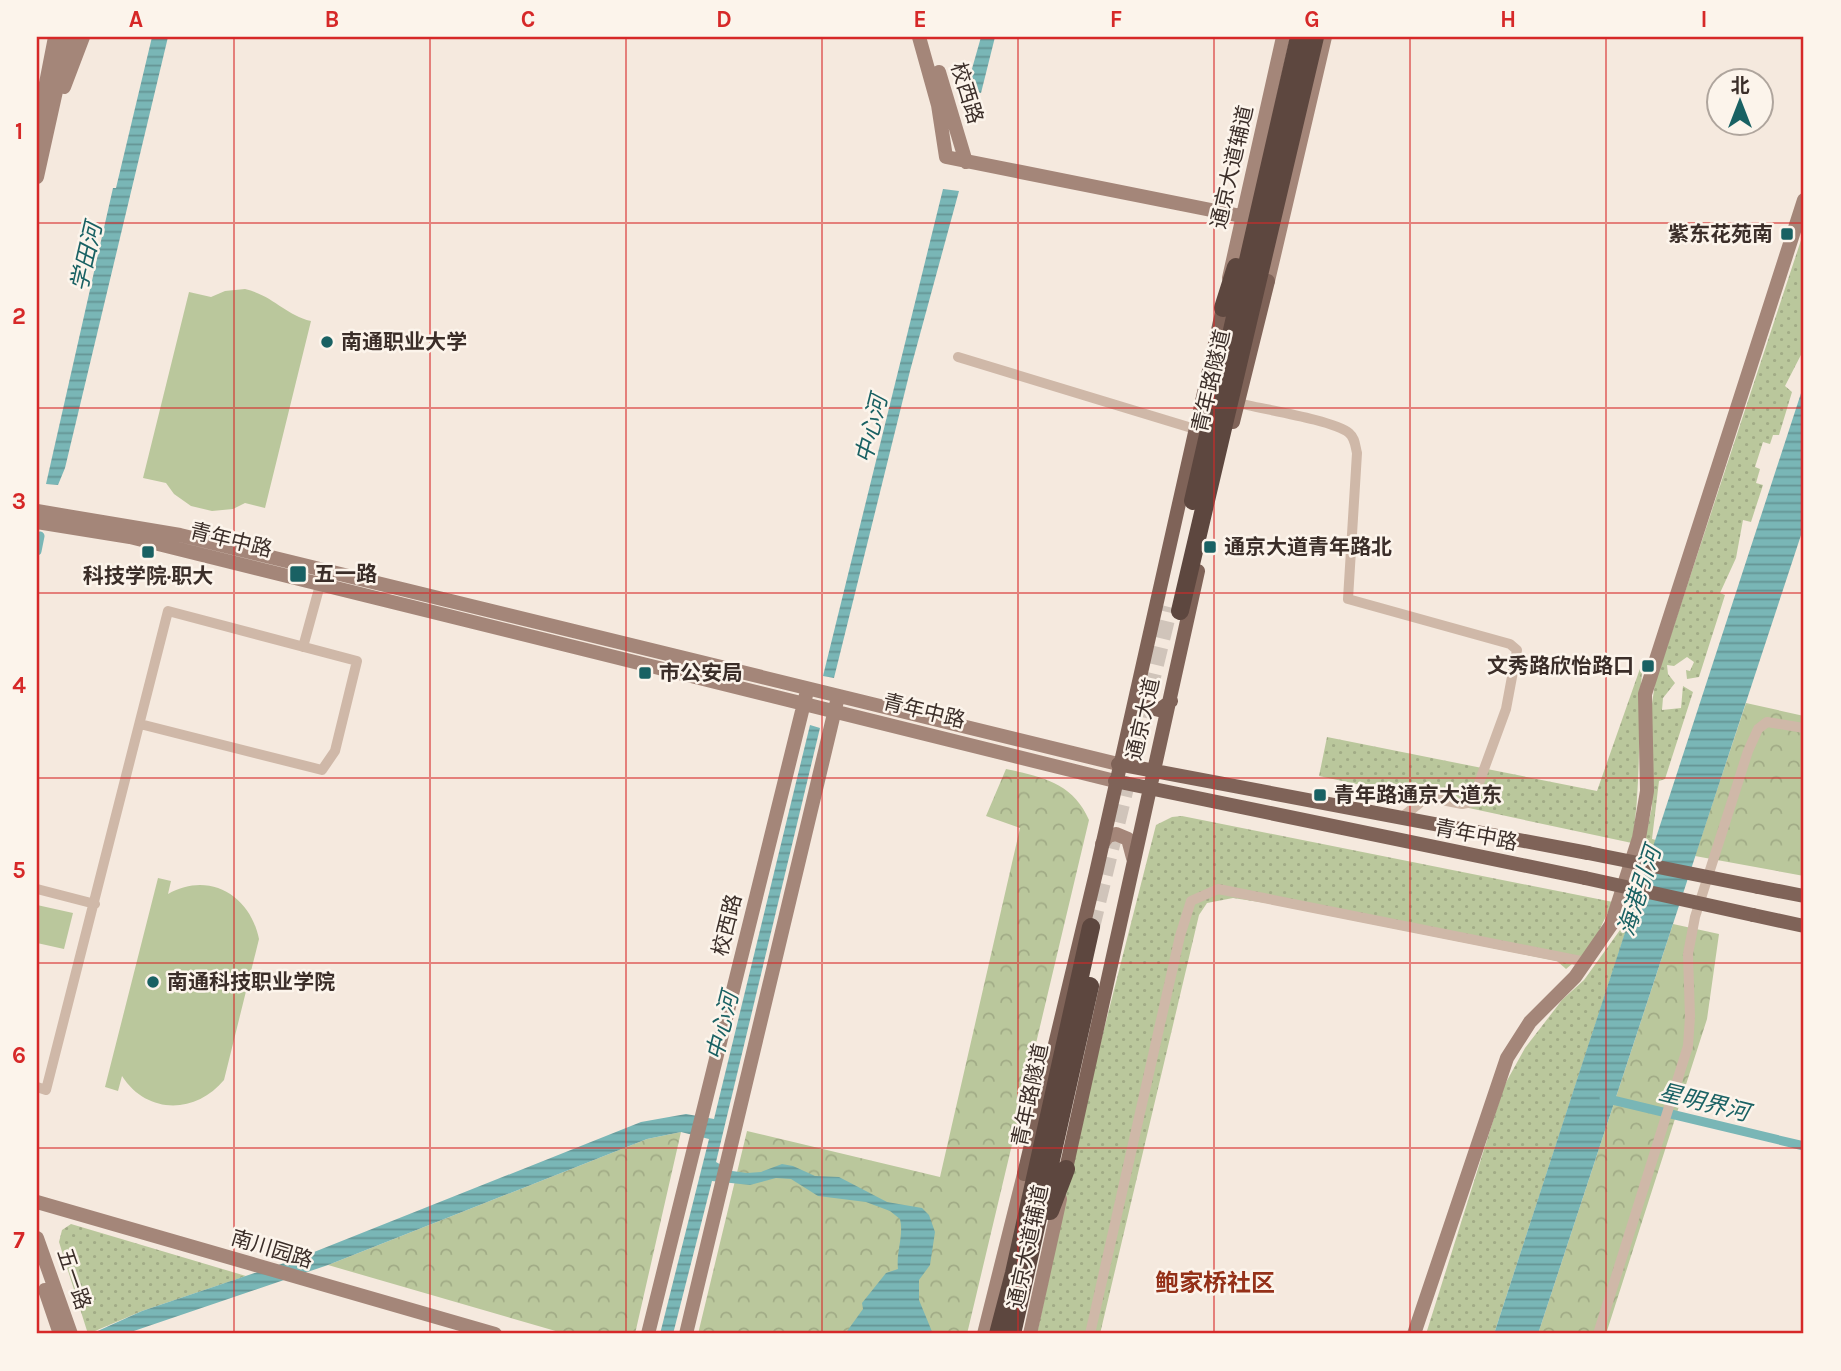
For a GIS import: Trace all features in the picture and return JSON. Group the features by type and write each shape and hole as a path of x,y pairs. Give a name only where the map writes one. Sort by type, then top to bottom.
{"highway":[{"path":"1268,281 1278,161 1299,37"},
{"path":"1223,308 1278,161 1315,37"},
{"name":"青年路隧道","path":"1174,609 1278,161"},
{"name":"青年路隧道","path":"1021,1271 1097,928"},
{"path":"998,1334 1021,1271 1066,1169"},
{"path":"1012,1334 1021,1271 1024,1174"}],"main road":[{"name":"通京大道","path":"1066,1169 1123,921 1133,858 1268,281"},
{"name":"通京大道","path":"1024,1174 1102,844 1223,308"},
{"path":"1136,696 1139,705 1147,709 1159,710 1171,701"},
{"name":"青年中路","path":"1118,764 1804,896"},
{"name":"青年中路","path":"1115,781 1804,926"}],"street":[{"path":"37,129 55,37"},
{"path":"37,177 68,37"},
{"path":"50,121 83,37"},
{"name":"校西路","path":"919,37 938,106 946,156 966,162"},
{"name":"校西路","path":"928,37 966,162"},
{"name":"通京大道辅道","path":"1223,308 1241,216 1283,37"},
{"path":"1268,281 1325,37"},
{"path":"966,162 1241,216"},
{"path":"1414,1334 1507,1058 1530,1022 1586,962 1611,925 1639,838 1647,791 1645,694 1804,200"},
{"path":"958,357 1195,429"},
{"path":"1238,403 1331,425 1347,430 1354,439 1357,453 1348,599 1510,644 1517,650 1506,709 1472,802 1462,804 1427,797 1401,818"},
{"name":"青年中路","path":"37,511 180,535 806,696 1115,781"},
{"name":"青年中路","path":"37,522 130,537 320,585 806,696"},
{"path":"303,647 320,585"},
{"path":"37,1087 46,1090 168,611 357,661 335,751 322,770 140,724"},
{"name":"校西路","path":"648,1334 806,696"},
{"path":"686,1334 836,704"},
{"name":"青年中路","path":"836,704 1118,764"},
{"path":"1598,1334 1688,1046 1688,954 1695,917 1748,751 1758,729 1767,722 1804,728"},
{"path":"1102,844 1108,836 1120,835 1128,839 1133,858"},
{"path":"1090,1334 1177,949 1191,901 1218,889 1586,962"},
{"path":"37,890 95,904"},
{"name":"通京大道辅道","path":"1030,1334 1066,1169"},
{"name":"通京大道辅道","path":"984,1334 1024,1174"},
{"name":"南川园路","path":"37,1202 495,1334"},
{"name":"五一路","path":"37,1238 71,1334"},
{"name":"五一路","path":"37,1266 60,1334"}],"green space":[{"path":"1804,231 1804,349 1785,386 1792,392 1779,435 1773,435 1770,444 1763,442 1755,467 1760,469 1756,483 1763,485 1751,522 1743,520 1736,558 1720,593 1725,595 1699,677 1687,679 1686,670 1690,671 1694,662 1687,657 1674,666 1667,665 1668,674 1675,683 1663,698 1662,710 1681,708 1683,686 1693,692 1665,779 1659,781 1652,839 1656,840 1653,849 1643,847 1652,807 1650,718 1655,683"},
{"path":"245,289 311,321 265,508 245,503 233,509 212,511 191,506 174,494 166,483 143,478 189,292 211,297 225,291"},
{"path":"1643,660 1637,797 1632,843 1319,776 1327,737 1597,791"},
{"path":"1746,703 1804,716 1804,876 1695,856"},
{"path":"1006,769 1044,779 1065,790 1089,820 967,1334 698,1334 747,1131 940,1177 1020,828 986,816"},
{"path":"1182,816 1613,902 1590,949 1566,969 1557,961 1266,903 1233,898 1207,903 1199,915 1100,1334 1037,1334 1086,1100 1156,825 1172,817"},
{"path":"158,878 171,881 168,894 198,885 226,891 247,910 259,939 224,1080 213,1091 186,1104 158,1103 145,1098 132,1089 122,1076 118,1091 105,1087"},
{"path":"1629,902 1635,903 1494,1334 1426,1334 1504,1086 1525,1048 1562,1000 1584,980 1620,930"},
{"path":"37,905 73,913 64,949 37,943"},
{"path":"1673,924 1719,934 1707,1019 1606,1334 1538,1334"},
{"path":"681,1132 635,1334 566,1334 328,1265 647,1139"},
{"path":"71,1224 246,1276 142,1311 88,1334 59,1242 62,1230"}],"water":[{"path":"152,37 168,37 65,468 58,485 46,484 113,188 116,188"},
{"path":"981,37 995,37 981,93 966,90"},
{"path":"943,189 959,191 910,371 834,678 823,676"},
{"name":"海港引河","path":"1804,384 1804,526 1538,1334 1494,1334"},
{"path":"810,725 820,728 716,1162 732,1171 747,1173 761,1172 782,1164 793,1166 815,1176 839,1177 887,1202 922,1208 929,1215 935,1232 930,1265 919,1280 919,1300 933,1334 845,1334 863,1309 862,1303 886,1273 898,1269 900,1219 890,1211 866,1202 818,1196 791,1179 776,1178 750,1185 712,1181 673,1334 660,1334 709,1139 681,1132 647,1139 328,1265 125,1334 91,1334 142,1311 299,1258 641,1122 686,1114 714,1119"}],"waterway":[{"name":"学田河","path":"37,551 40,536"},
{"name":"星明界河","path":"1604,1098 1804,1146"}],"tunnel":[{"path":"1091,927 1169,607"}],"place":[{"name":"紫东花苑南","path":"1787,234"},
{"name":"南通职业大学","path":"327,342"},
{"name":"通京大道青年路北","path":"1210,547"},
{"name":"科技学院·职大","path":"148,552"},
{"name":"五一路","path":"298,574"},
{"name":"文秀路欣怡路口","path":"1648,666"},
{"name":"市公安局","path":"645,673"},
{"name":"青年路通京大道东","path":"1320,795"},
{"name":"南通科技职业学院","path":"153,982"}],"district":[{"name":"鲍家桥社区","path":"1215,1283"}],"water label":[{"name":"中心河","path":"871,429"},
{"name":"中心河","path":"722,1026"}]}
